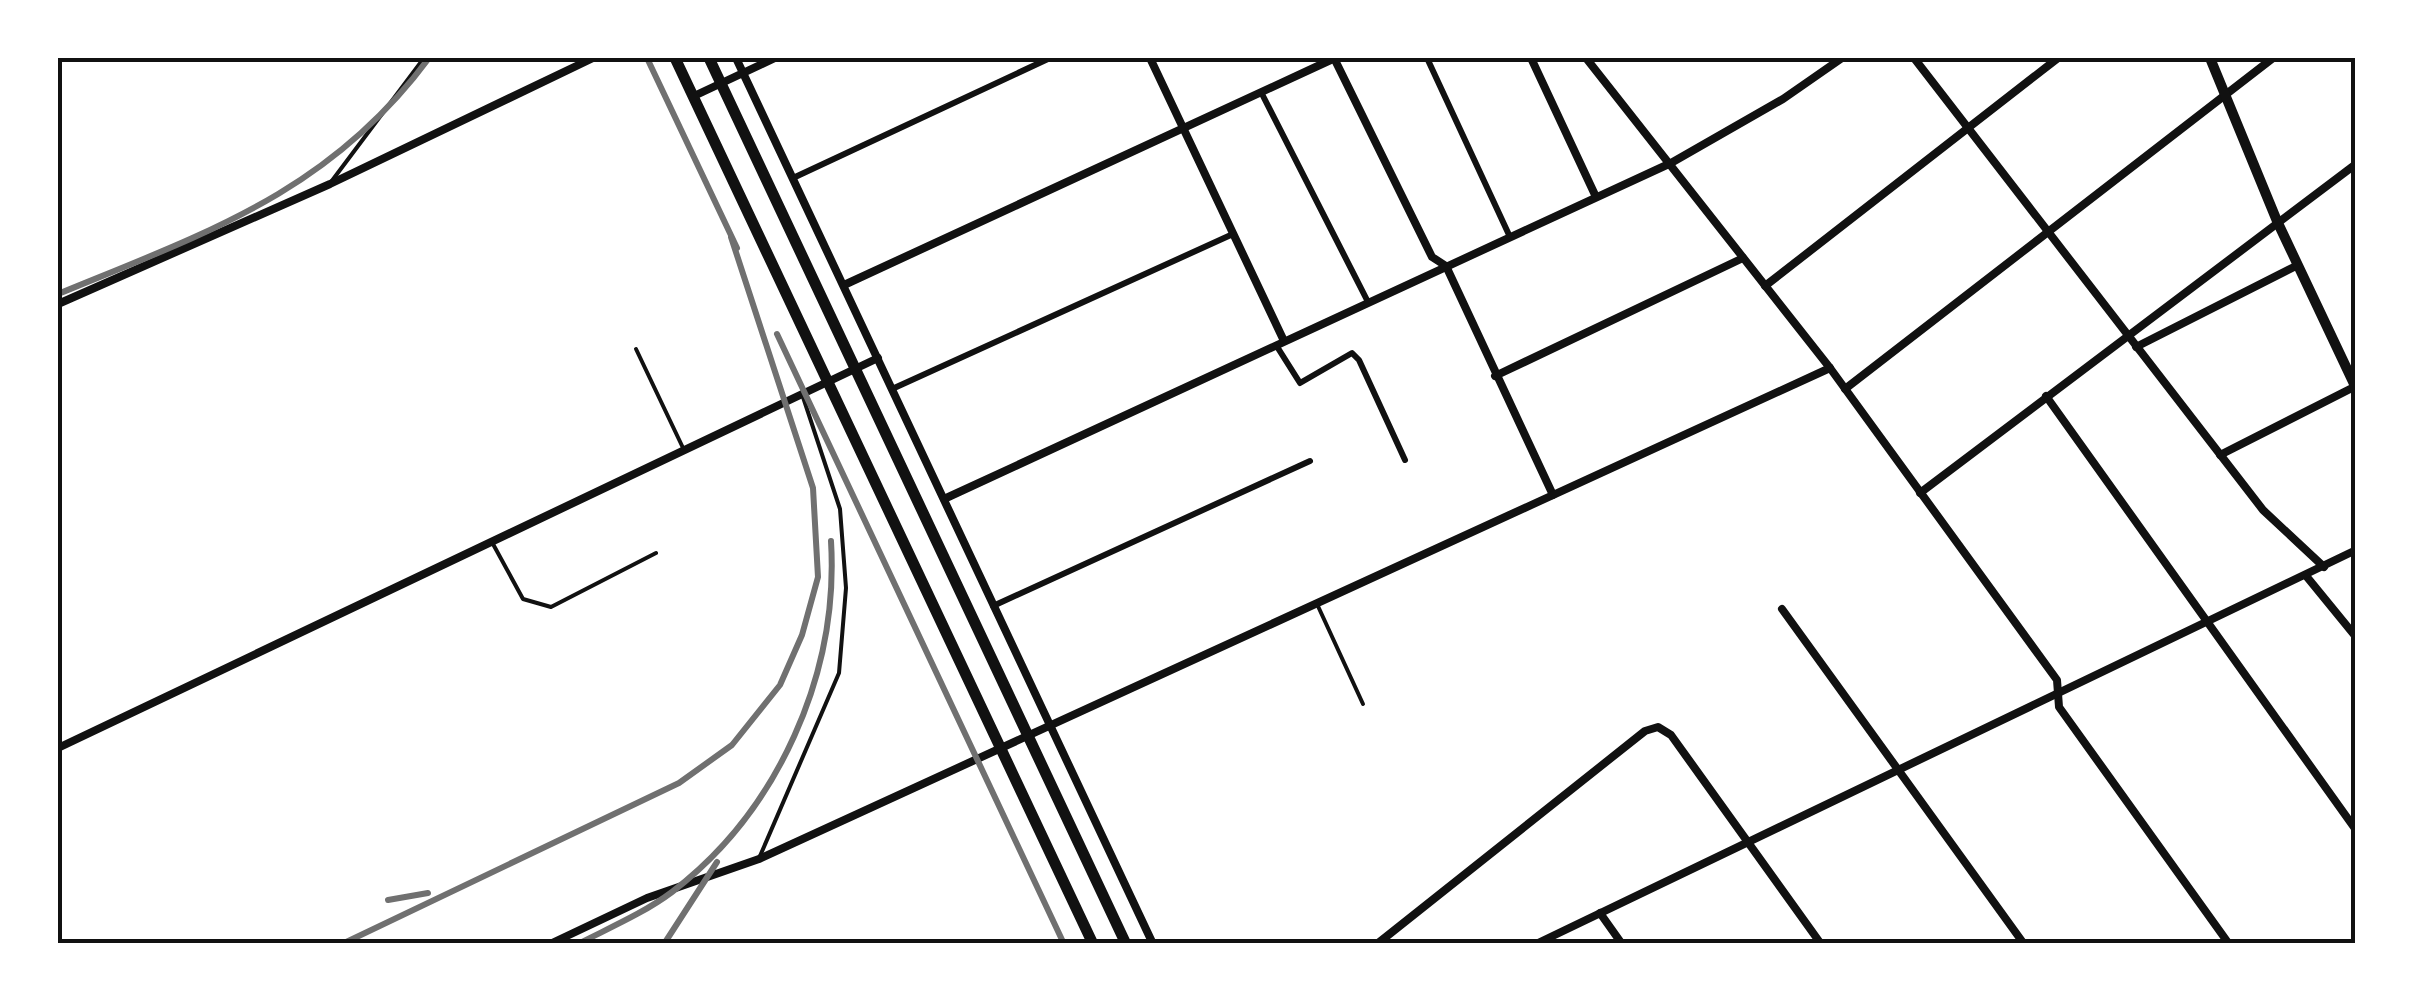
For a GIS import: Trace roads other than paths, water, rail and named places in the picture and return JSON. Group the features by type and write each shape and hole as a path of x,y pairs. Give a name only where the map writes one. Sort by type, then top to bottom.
{"main road":[{"path":"675,58 1093,944"},
{"path":"709,58 1126,944"}],"street":[{"path":"58,304 330,184 593,58"},
{"path":"736,58 1152,944"},
{"path":"694,96 775,58"},
{"path":"794,178 1050,58"},
{"path":"1150,58 1300,383 1352,353 1360,360 1404,460"},
{"path":"844,286 1334,58 1432,257 1446,266 1554,495"},
{"path":"1426,58 1510,236"},
{"path":"1531,58 1596,196"},
{"path":"1586,58 1830,368 2057,680 2059,707 2229,944"},
{"path":"944,499 1671,162 1783,99 1842,58"},
{"path":"1914,58 2263,510 2324,567"},
{"path":"1765,286 2058,58"},
{"path":"2210,58 2278,221 2355,387 2220,456"},
{"path":"1845,390 2273,58"},
{"path":"1260,92 1368,302"},
{"path":"1920,493 2356,164"},
{"path":"892,389 1234,234"},
{"path":"1495,376 1743,258"},
{"path":"2136,346 2298,265"},
{"path":"58,748 878,358"},
{"path":"550,944 648,898 758,859 1830,368"},
{"path":"2046,396 2356,830"},
{"path":"994,606 1310,460"},
{"path":"1536,944 2356,550"},
{"path":"2306,577 2356,636"},
{"path":"1782,609 2024,944"},
{"path":"1376,944 1645,732 1658,727 1671,734 1821,944"},
{"path":"1600,913 1622,944"}],"lane":[{"path":"330,184 424,58"},
{"path":"636,350 684,450"},
{"path":"758,859 839,673 846,588 840,509 802,394"},
{"path":"492,542 523,599 551,608 656,554"},
{"path":"1317,604 1363,704"}],"railway":[{"path":"58,294 214,228 307,175 350,143 391,104 429,58"},
{"path":"647,58 737,248"},
{"path":"342,944 679,783 732,745 780,685 802,635 818,577 813,488 731,237"},
{"path":"777,334 1064,944"},
{"path":"578,944 672,892 710,859 743,822 771,780 812,689 831,591 831,541"},
{"path":"664,944 717,862"},
{"path":"388,900 428,893"}]}
